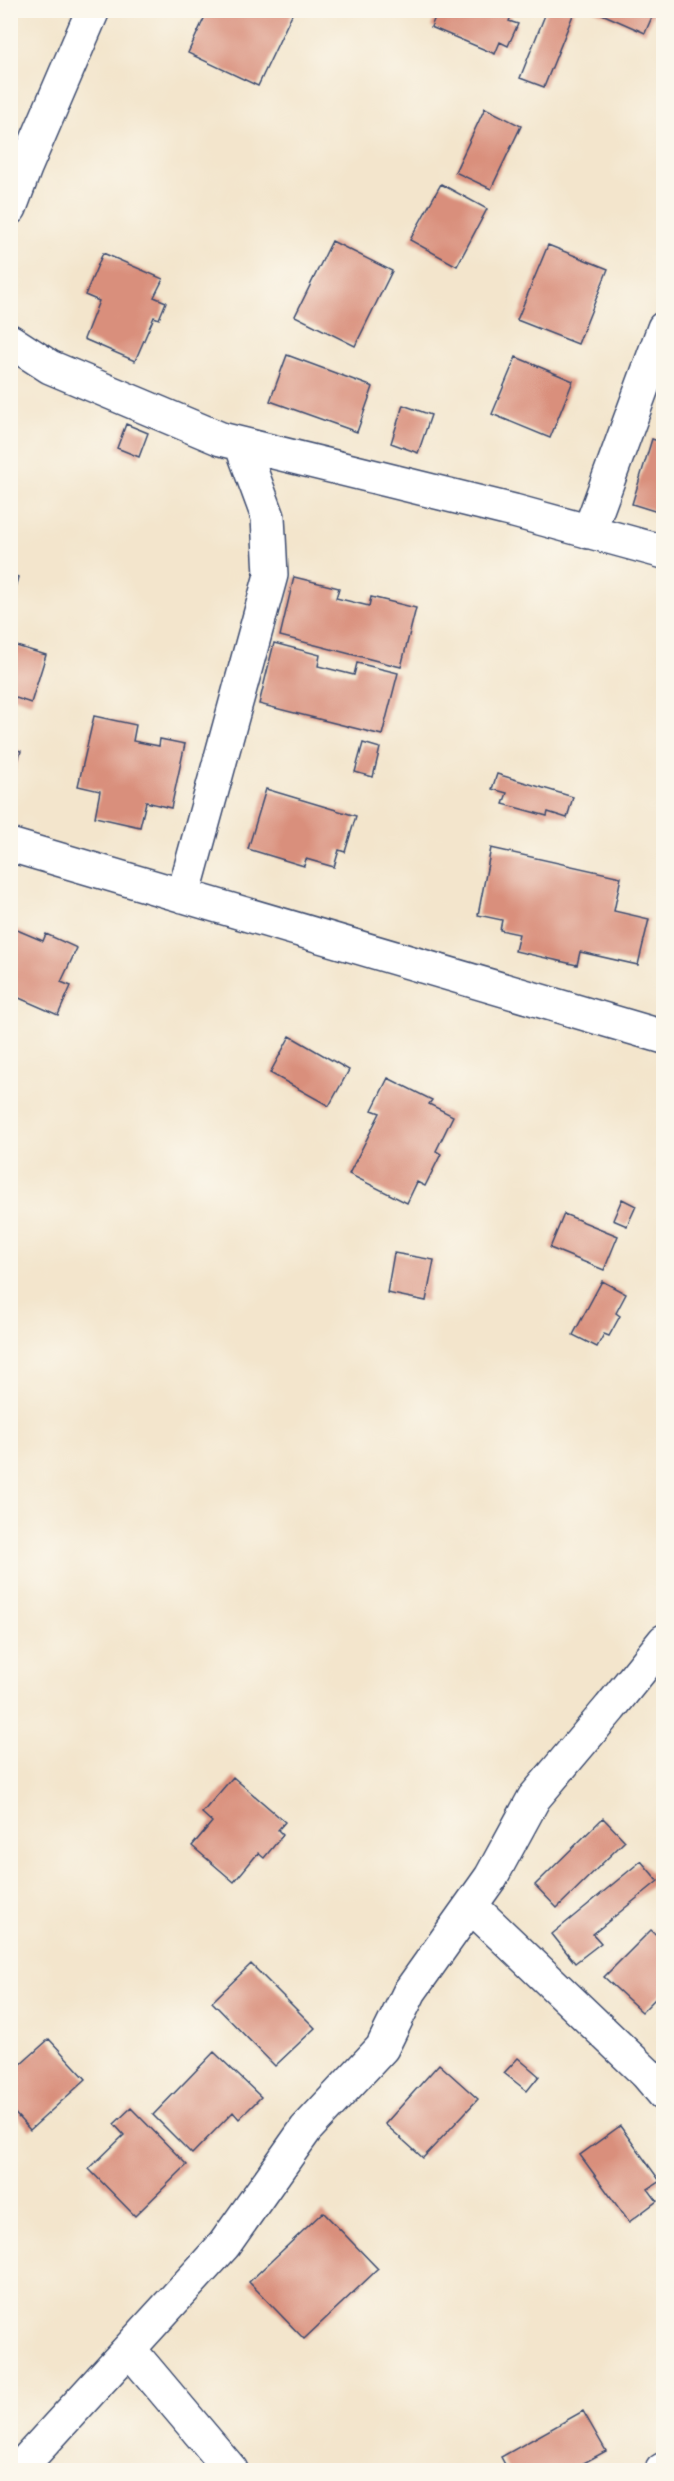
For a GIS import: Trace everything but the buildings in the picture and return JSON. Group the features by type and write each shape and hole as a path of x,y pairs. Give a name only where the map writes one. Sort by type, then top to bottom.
{"street":[{"path":"10,208 93,10"},
{"path":"590,532 663,328"},
{"path":"10,341 50,367 221,439 663,552"},
{"path":"183,896 271,575 268,517 241,444"},
{"path":"10,845 663,1037"},
{"path":"18,2470 224,2245 306,2129 382,2048 410,1991 491,1877 534,1798 663,1641"},
{"path":"471,1906 647,2074 663,2094"},
{"path":"129,2349 231,2470"}]}
